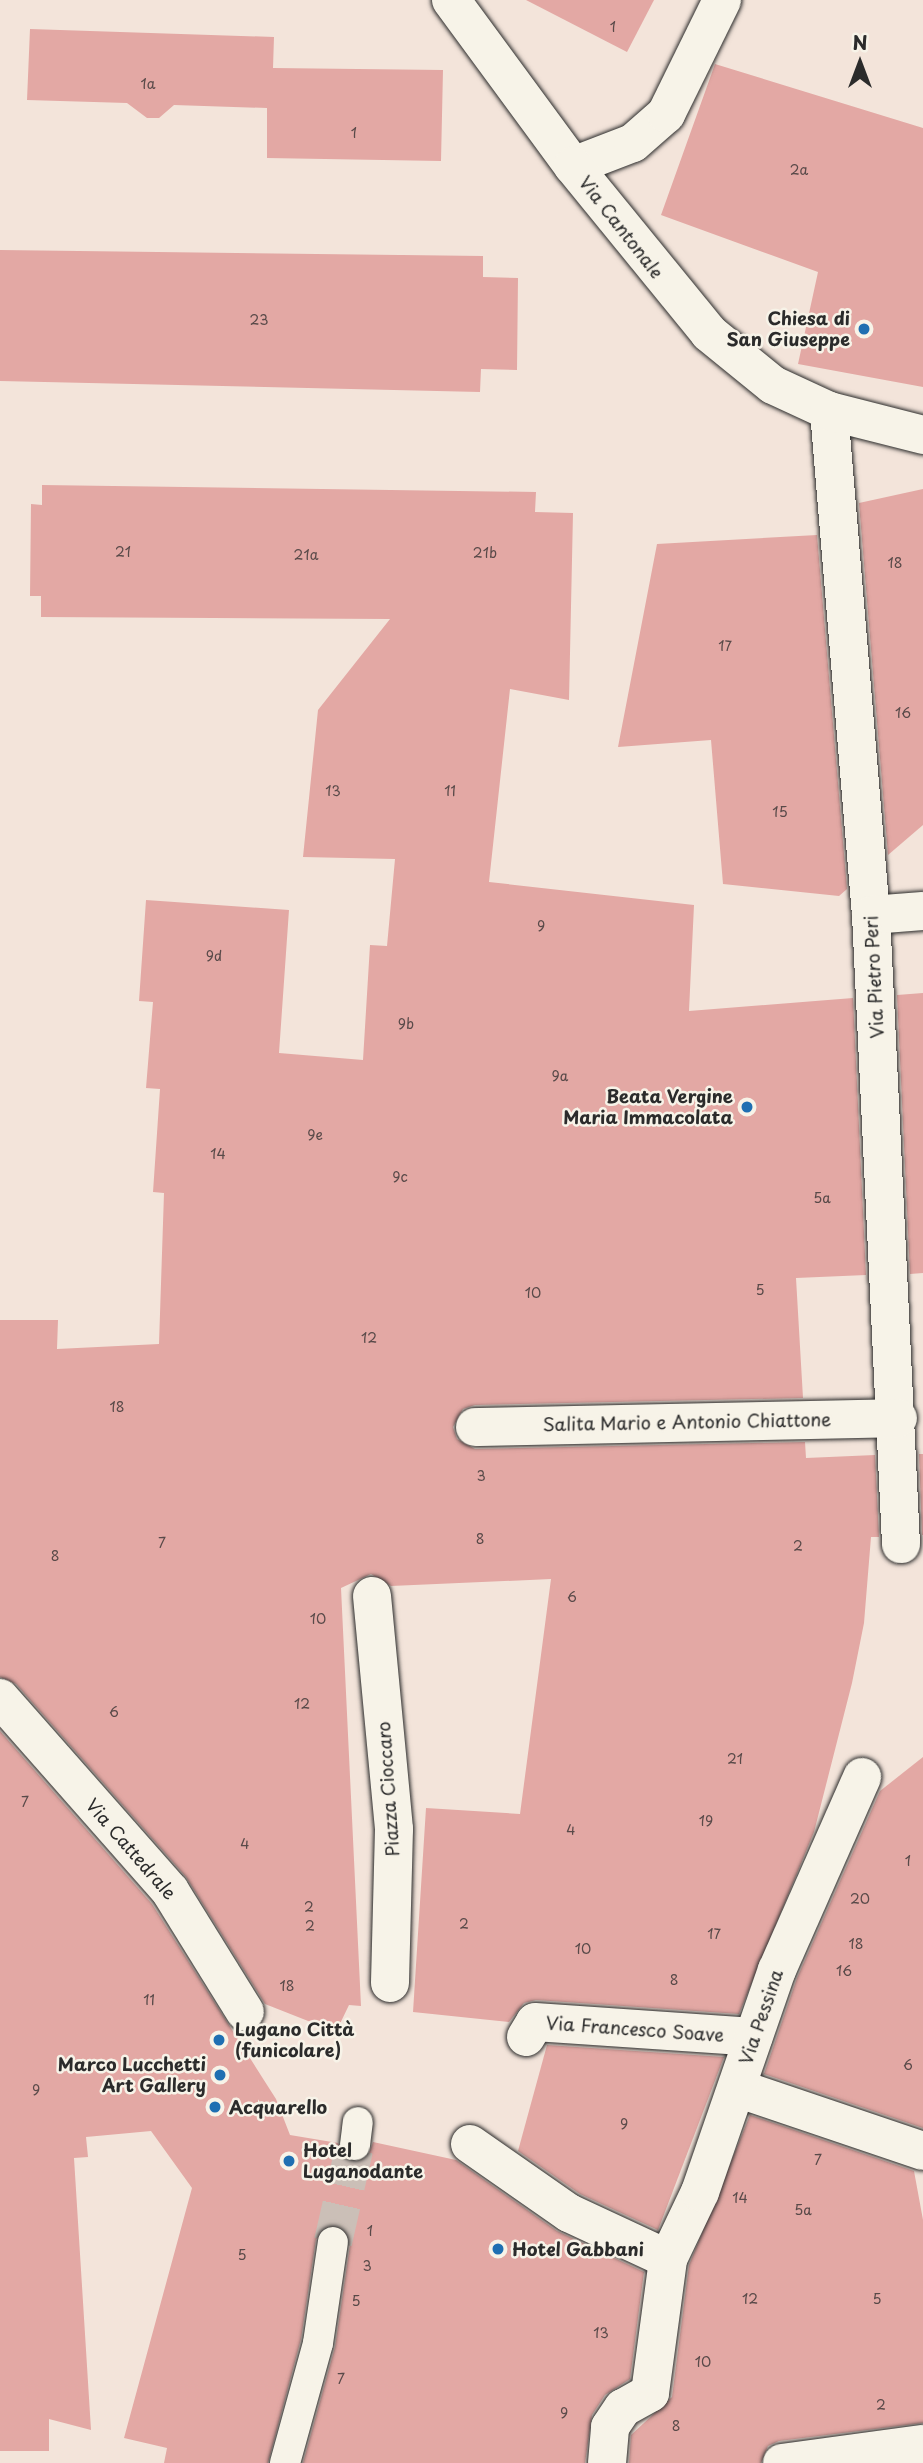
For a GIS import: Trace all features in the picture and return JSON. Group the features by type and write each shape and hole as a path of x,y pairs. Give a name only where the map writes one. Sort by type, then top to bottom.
{"street":[{"name":"Via Cantonale","path":"452,0 573,166 709,333 762,380 829,411 923,435"},
{"path":"573,166 633,143 666,114 722,0"},
{"name":"Via Pietro Peri","path":"829,411 871,915 898,1418 901,1544"},
{"path":"871,915 923,911"},
{"name":"Salita Mario e Antonio Chiattone","path":"475,1427 898,1418"},
{"name":"Piazza Cioccaro","path":"372,1597 394,1829 390,1983"},
{"name":"Via Cattedrale","path":"0,1698 170,1891 246,2012"},
{"name":"Via Pessina","path":"607,2463 610,2427 623,2408 650,2393 668,2259 737,2088 753,2037 862,1777"},
{"name":"Via Francesco Soave","path":"526,2037 535,2022 753,2037"},
{"path":"737,2088 923,2151"},
{"path":"470,2144 569,2213 668,2259"},
{"path":"782,2463 923,2444"}],"lane":[{"path":"285,2463 318,2343 333,2242"}],"building":[{"path":"526,0 654,0 627,52"},
{"path":"30,29 274,37 273,68 443,70 441,161 267,158 267,108 174,105 159,118 147,118 127,103 27,100"},
{"path":"715,64 923,128 923,387 798,364 818,272 661,215"},
{"path":"0,250 483,256 483,277 518,278 517,370 481,369 480,392 0,381"},
{"path":"42,485 536,492 535,512 573,513 569,700 510,689 489,882 694,905 689,1011 853,998 866,1275 796,1278 803,1398 475,1405 463,1409 453,1427 457,1439 475,1449 805,1442 806,1458 875,1455 879,1537 871,1537 864,1623 852,1683 814,1832 739,2014 536,2000 524,2003 509,2022 413,2012 426,1808 520,1814 551,1579 391,1586 371,1574 341,1588 361,2006 349,2005 336,2032 265,2004 186,1877 16,1684 0,1677 0,1320 58,1320 57,1349 159,1344 164,1193 153,1192 160,1089 146,1088 153,1002 139,1001 146,900 289,910 279,1053 363,1060 370,945 387,946 395,859 303,857 318,710 390,619 41,617 41,596 30,596 31,504 42,505"},
{"path":"923,489 923,825 888,855 859,503"},
{"path":"817,535 847,889 839,896 723,884 711,740 618,747 657,544"},
{"path":"923,993 923,1273 910,1274 897,995"},
{"path":"919,1454 923,1454 923,1535 922,1535"},
{"path":"0,1731 152,1904 276,2099 290,2135 338,2143 352,2162 368,2156 373,2142 456,2160 557,2231 644,2272 630,2379 605,2395 592,2415 585,2463 303,2463 335,2347 350,2245 344,2229 335,2225 316,2239 301,2339 268,2463 164,2463 167,2448 124,2438 192,2188 151,2131 86,2137 88,2157 74,2158 91,2430 49,2419 49,2451 0,2451"},
{"path":"923,1757 923,2128 764,2074 797,1978 880,1791"},
{"path":"547,2045 724,2057 658,2230 580,2194 518,2151"},
{"path":"750,2115 914,2171 923,2220 923,2423 779,2441 768,2446 761,2463 629,2463 631,2435 672,2397 689,2265"}],"tunnel":[{"path":"333,2242 355,2145"}],"place":[{"name":"Chiesa di San Giuseppe","path":"864,329"},
{"name":"Beata Vergine Maria Immacolata","path":"747,1107"},
{"name":"Lugano Città (funicolare)","path":"219,2040"},
{"name":"Marco Lucchetti Art Gallery","path":"220,2075"},
{"name":"Acquarello","path":"215,2107"},
{"name":"Hotel Luganodante","path":"289,2161"},
{"name":"Hotel Gabbani","path":"498,2249"}]}
